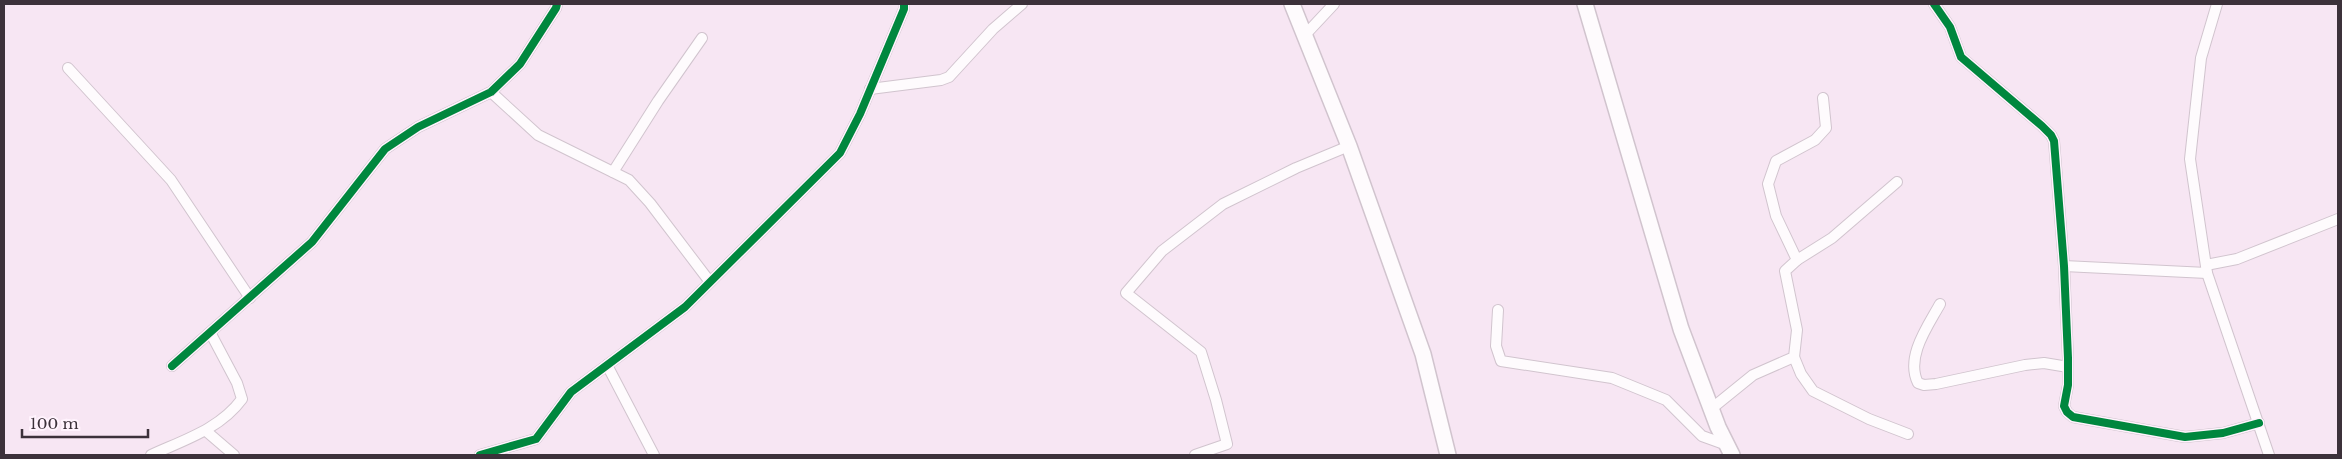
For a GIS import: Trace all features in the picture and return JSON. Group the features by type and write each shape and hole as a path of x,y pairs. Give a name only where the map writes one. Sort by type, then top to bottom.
{"main road":[{"path":"1292,4 1349,146 1423,354 1448,455"},
{"path":"1585,4 1681,329 1711,409 1729,450"}],"street":[{"path":"172,366 211,334 312,242 385,149 418,127 491,92 520,64 557,4"},
{"path":"480,455 536,439 571,392 685,307 840,153 860,114 904,9 904,4"},
{"path":"870,89 941,80 948,77 993,29 1022,4"},
{"path":"1305,35 1334,4"},
{"path":"1934,4 1950,27 1961,57 2052,134 2064,266 2068,367 2064,406 2067,412 2073,417 2184,437 2223,433 2259,423"},
{"path":"2217,4 2201,58 2190,159 2206,269 2269,455"},
{"path":"613,172 658,101 702,38"},
{"path":"68,68 171,180 250,298"},
{"path":"491,92 538,135 629,180 650,203 710,282"},
{"path":"1797,260 1776,216 1768,184 1776,161 1815,140 1826,128 1823,98"},
{"path":"1195,455 1227,444 1201,352 1126,293 1162,251 1223,204 1296,168 1349,146"},
{"path":"1897,182 1832,238 1797,260 1785,271 1796,330 1794,356 1801,374 1813,391 1869,419 1908,434"},
{"path":"2064,266 2206,269 2237,259 2338,219"},
{"path":"1940,304 1919,342 1914,366 1918,383 1924,385 1936,384 2044,363 2068,367"},
{"path":"1498,310 1496,346 1500,361 1612,378 1666,400 1702,436 1729,450"},
{"path":"151,455 206,431 231,414 242,399 211,334"},
{"path":"1711,409 1753,375 1794,356"},
{"path":"607,365 654,455"},
{"path":"206,431 234,455"}],"cycle path":[{"path":"172,366 312,242 385,149 418,127 491,92 520,64 557,4"},
{"path":"480,455 536,439 571,392 685,307 840,153 860,114 904,9 904,4"},
{"path":"1934,4 1950,27 1961,57 2042,126 2054,141 2064,266 2068,358 2068,385 2064,406 2067,412 2073,417 2185,437 2223,433 2259,423"}]}
